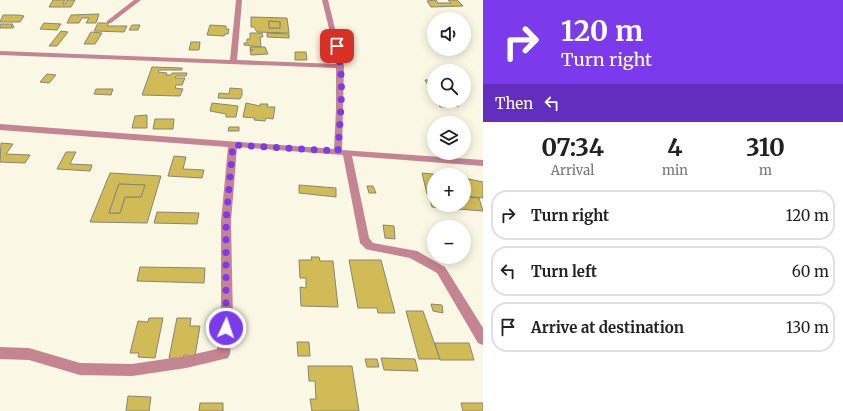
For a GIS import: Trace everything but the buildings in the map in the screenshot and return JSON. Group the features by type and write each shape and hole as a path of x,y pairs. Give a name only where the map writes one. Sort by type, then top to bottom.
{"street":[{"path":"109,22 138,0"},
{"path":"233,62 240,0"},
{"path":"325,0 339,57 342,152 364,240 370,246 413,254 441,270 483,339"},
{"path":"0,53 340,66"},
{"path":"0,127 483,163"},
{"path":"0,353 29,354 80,369 132,370 186,362 223,354 227,320 226,221 233,145"}],"route":[{"path":"226,328 226,221 233,145 338,151 340,110 339,57 337,46"}]}
